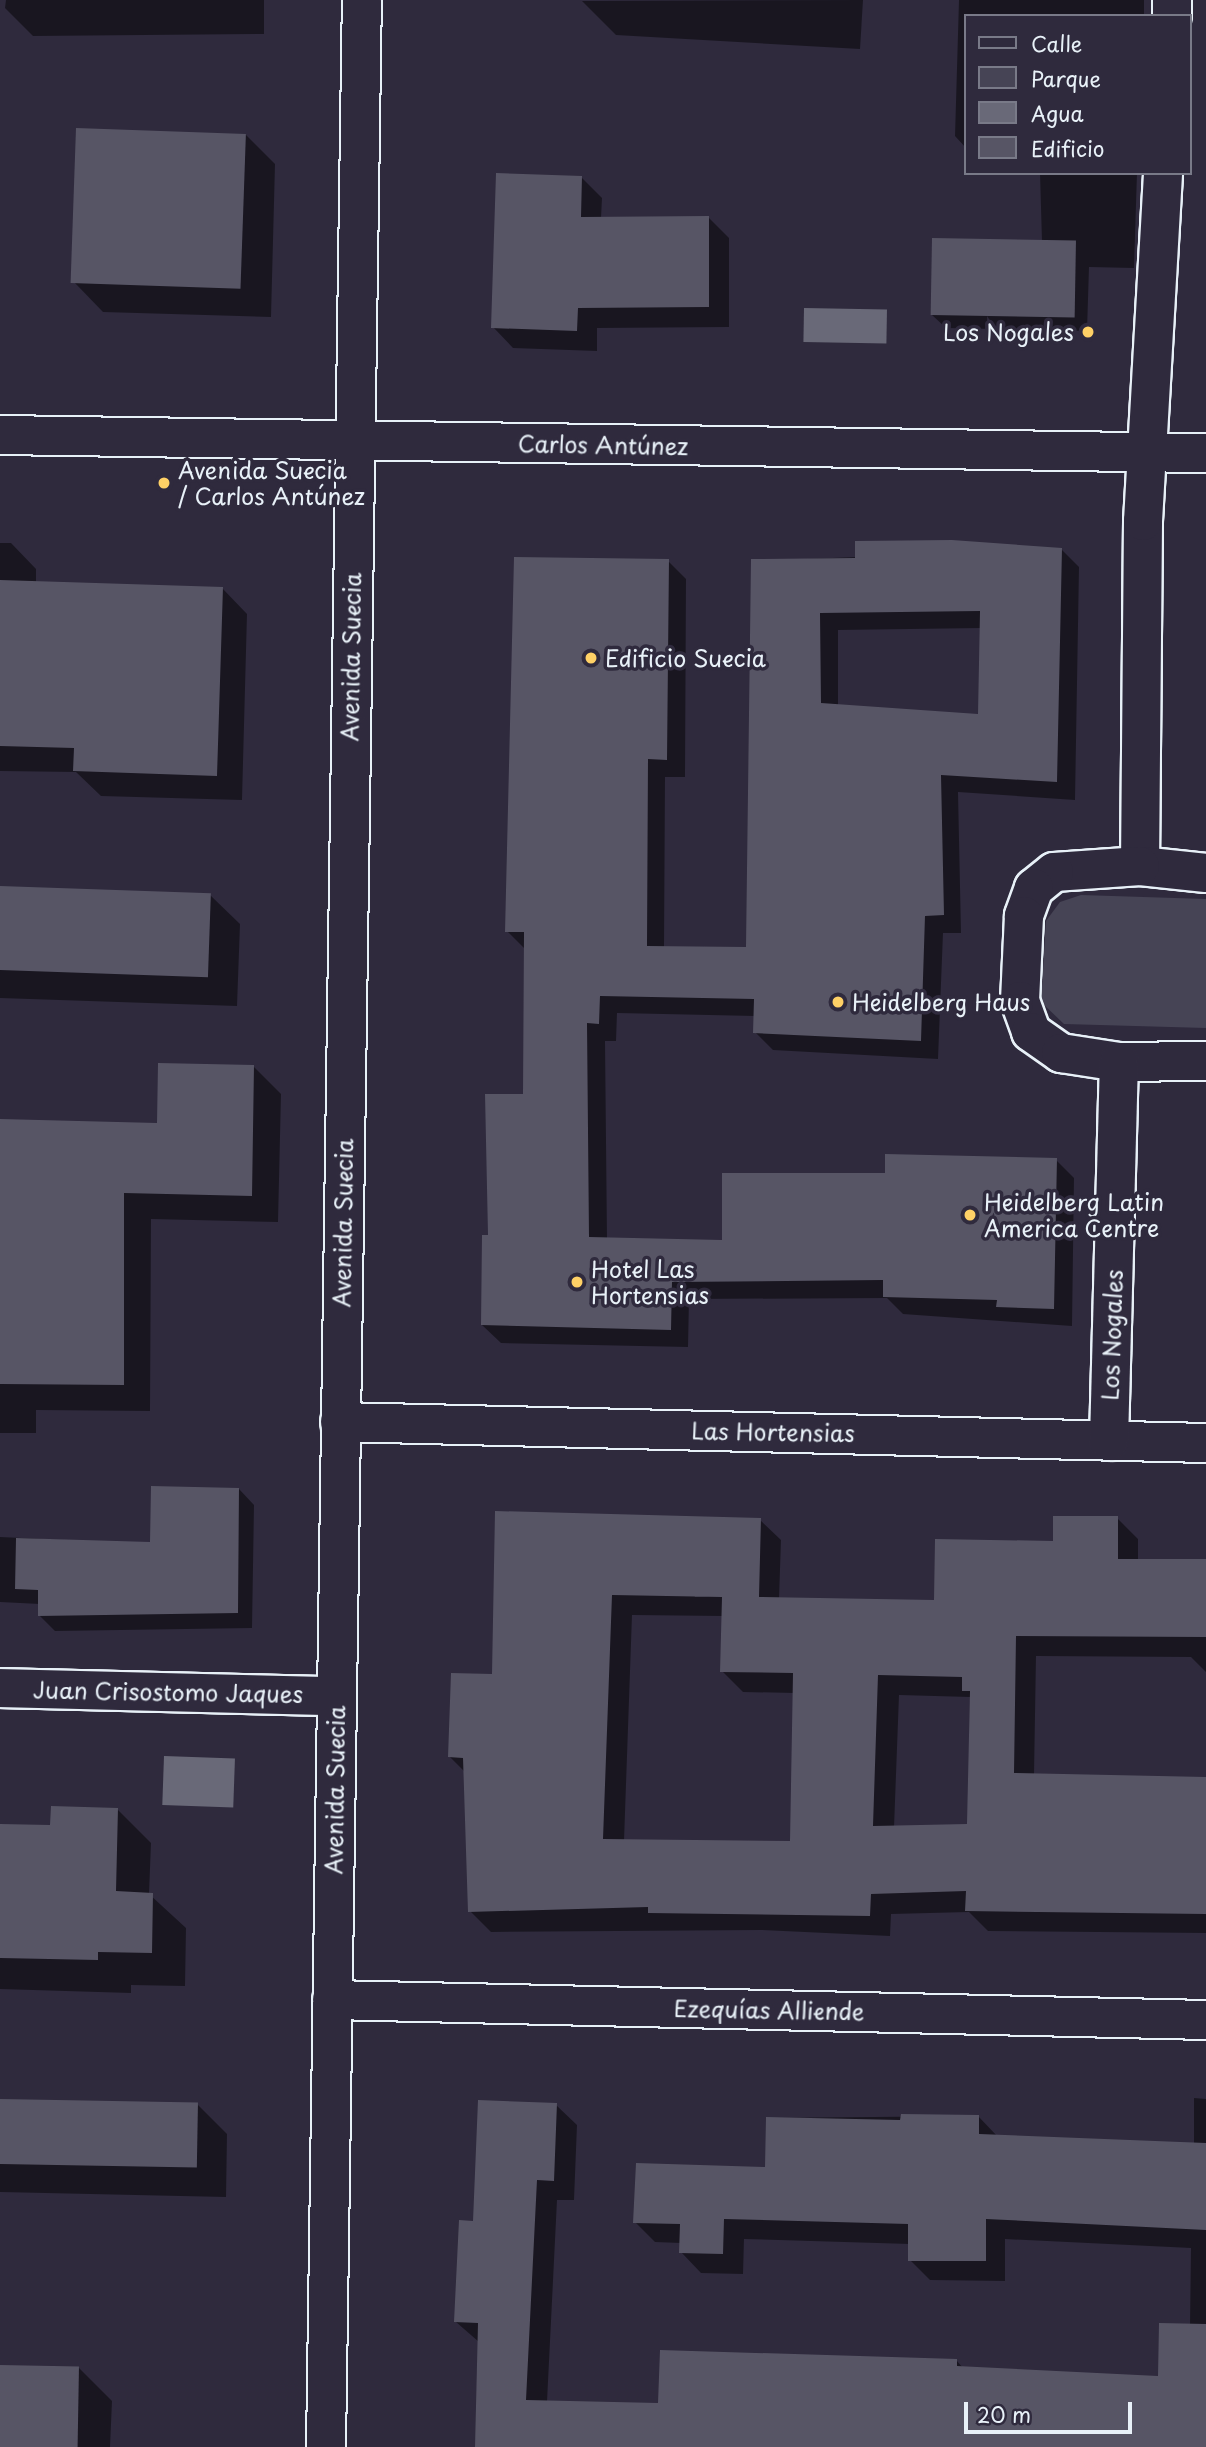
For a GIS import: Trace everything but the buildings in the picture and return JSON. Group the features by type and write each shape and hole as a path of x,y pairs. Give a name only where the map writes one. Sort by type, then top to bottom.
{"street":[{"name":"Avenida Suecia","path":"326,2447 362,0"},
{"path":"1140,866 1147,452 1163,175"},
{"name":"Carlos Antúnez","path":"0,435 1206,453"},
{"path":"1206,873 1140,866 1054,872 1034,888 1024,916 1020,1001 1031,1032 1061,1053 1119,1062 1206,1061"},
{"name":"Los Nogales","path":"1109,1441 1119,1062"},
{"name":"Las Hortensias","path":"340,1422 1206,1443"},
{"name":"Juan Crisostomo Jaques","path":"0,1688 336,1696"},
{"name":"Ezequías Alliende","path":"332,2000 1206,2020"}],"green space":[{"path":"1081,895 1206,899 1206,1028 1064,1024 1041,1002 1046,921 1060,902"}],"water":[{"path":"804,308 887,309 886,343 803,342"},
{"path":"164,1756 235,1758 233,1807 162,1805"}],"place":[{"name":"Los Nogales","path":"1088,332"},
{"name":"Avenida Suecia / Carlos Antúnez","path":"164,483"},
{"name":"Edificio Suecia","path":"591,658"},
{"name":"Heidelberg Haus","path":"838,1002"},
{"name":"Heidelberg Latin America Centre","path":"970,1215"},
{"name":"Hotel Las Hortensias","path":"577,1282"}]}
